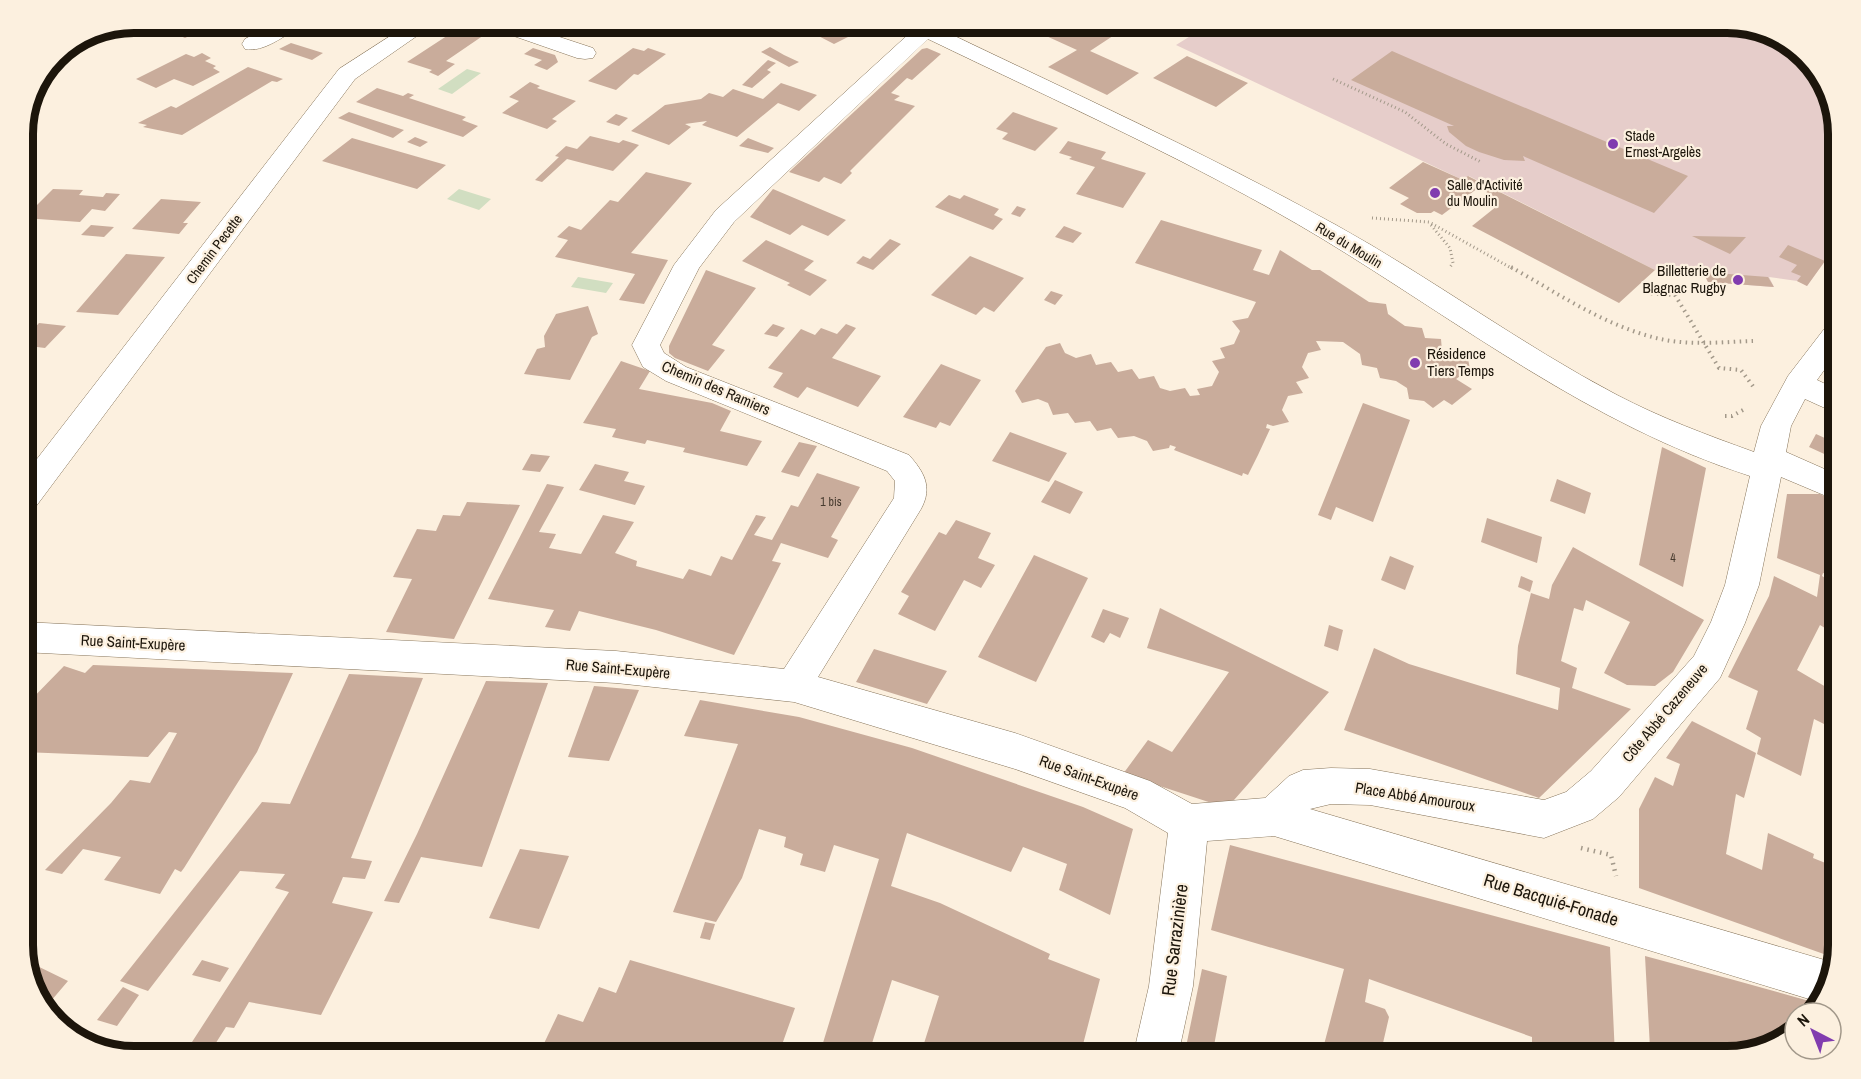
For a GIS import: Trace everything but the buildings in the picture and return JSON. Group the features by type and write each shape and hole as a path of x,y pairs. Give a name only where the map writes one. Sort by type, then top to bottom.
{"street":[{"path":"253,44 274,33"},
{"name":"Chemin Pecette","path":"33,487 346,74 410,33"},
{"path":"525,33 585,53"},
{"name":"Chemin des Ramiers","path":"794,686 910,500 911,478 898,463 676,374 653,360 646,345 687,265 725,216 914,33"},
{"name":"Rue du Moulin","path":"938,33 1203,164 1329,231 1517,351 1607,403 1677,435 1751,464 1768,462 1828,485"},
{"name":"Côte Abbé Cazeneuve","path":"1544,819 1579,806 1605,784 1707,667 1728,623 1742,585 1776,426 1798,383 1828,344"},
{"path":"1798,383 1828,398"},
{"name":"Rue Saint-Exupère","path":"33,638 616,667 794,686 1015,751 1136,794 1189,823"},
{"name":"Place Abbé Amouroux","path":"1274,817 1303,789 1331,786 1370,787 1544,819"},
{"path":"1189,823 1274,817"},
{"name":"Rue Bacquié-Fonade","path":"1274,817 1821,981"},
{"name":"Rue Sarrazinière","path":"1157,1046 1171,986 1189,823"}],"path":[{"path":"1333,80 1405,112 1446,144 1481,162"},
{"path":"1368,217 1429,222 1611,322 1656,338 1703,343 1754,341"},
{"path":"1429,222 1450,248 1453,263 1447,272"},
{"path":"1645,293 1675,295 1719,368 1741,370 1756,390 1752,398"},
{"path":"1722,417 1732,416 1749,406"}],"shaded area":[{"name":"Stade Ernest-Argelès","path":"1195,33 1727,33 1753,36 1777,47 1798,63 1814,84 1825,108 1828,128 1828,257 1807,286 1797,281 1769,277 1774,287 1708,282 1703,272 1655,270 1469,176 1463,180 1176,45"},
{"path":"467,69 481,73 452,94 438,89"},
{"path":"459,189 491,199 479,210 447,199"},
{"path":"578,277 613,283 606,293 571,287"}],"place":[{"name":"Stade Ernest-Argelès","path":"1613,144"},
{"name":"Salle d'Activité du Moulin","path":"1435,193"},
{"name":"Billetterie de Blagnac Rugby","path":"1738,280"},
{"name":"Résidence Tiers Temps","path":"1415,363"}]}
